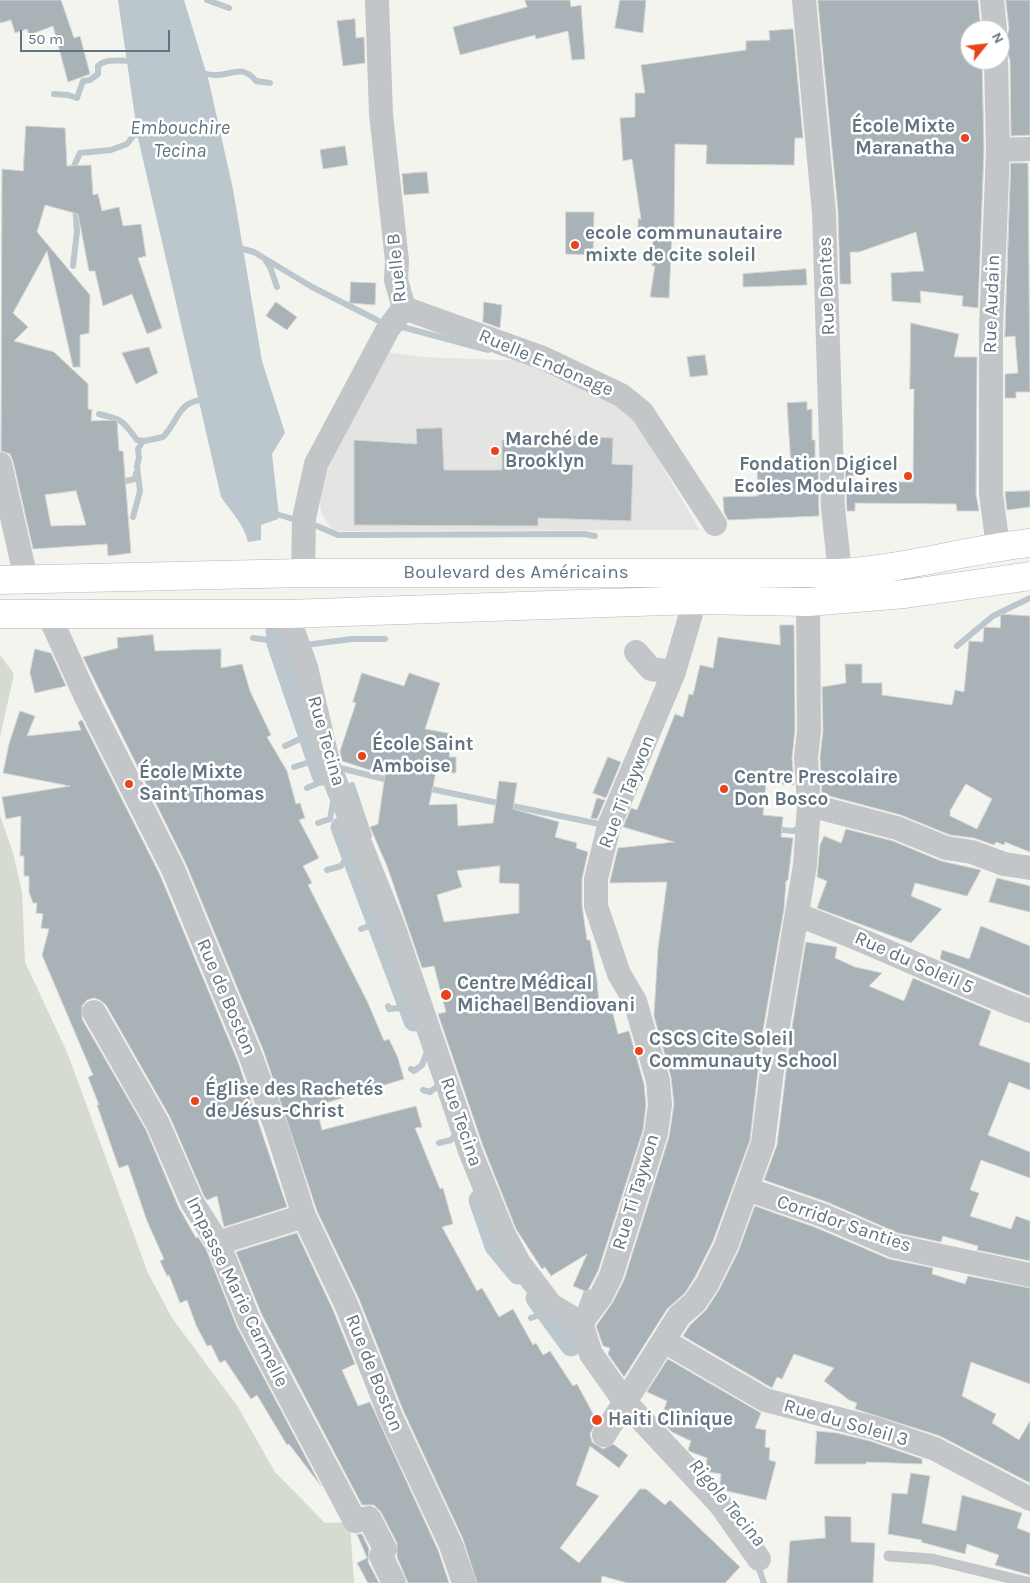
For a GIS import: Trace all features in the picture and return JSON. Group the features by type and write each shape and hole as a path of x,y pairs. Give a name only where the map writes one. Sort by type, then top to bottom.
{"main road":[{"name":"Boulevard des Américains","path":"13,580 303,573 840,573 878,570 998,547 1030,543"},
{"name":"Boulevard des Américains","path":"0,614 287,614 695,600 808,602 914,593 1030,576"}],"street":[{"name":"Ruelle B","path":"303,573 304,518 316,464 388,329 404,308 396,280 397,261 381,114 377,0"},
{"name":"Rue Dantes","path":"804,0 824,212 833,508 840,573"},
{"path":"992,0 993,20"},
{"name":"Rue Audain","path":"996,70 998,150 990,395 991,494 998,547"},
{"path":"998,150 1030,149"},
{"name":"Ruelle Endonage","path":"404,308 543,358 621,395 642,412 715,524"},
{"path":"0,464 13,580"},
{"name":"Rue Ti Taywon","path":"581,1323 601,1296 610,1276 656,1133 660,1105 658,1081 635,1001 620,974 596,906 596,879 609,826 674,672 695,600"},
{"path":"619,1412 679,1316 695,1302 707,1284 726,1246 764,1143 776,1038 805,866 809,805 806,757 809,731 808,602"},
{"name":"Rue de Boston","path":"48,613 86,697 172,869 251,1057 278,1133 304,1216 346,1304 390,1416 451,1545 464,1583"},
{"name":"Rue Tecina","path":"287,614 306,667 329,766 394,928 472,1155 504,1235 518,1263 551,1305 581,1323"},
{"path":"636,652 651,669 674,672"},
{"path":"809,805 897,828 946,848 972,852 1004,864 1030,868"},
{"name":"Rue du Soleil 5","path":"798,915 861,938 947,978 1030,1011"},
{"name":"Impasse Marie Carmelle","path":"94,1012 158,1124 192,1202 218,1243 249,1321 355,1522 369,1518 385,1549 382,1556 394,1583"},
{"name":"Corridor Santies","path":"746,1189 822,1215 894,1246 1030,1275"},
{"path":"218,1243 304,1216"},
{"path":"581,1323 591,1354 619,1412 646,1427 720,1504 759,1559"},
{"name":"Rue du Soleil 3","path":"664,1341 765,1400 874,1428 935,1449 1030,1500"}],"lane":[{"path":"889,1556 932,1559 1030,1583"}],"shaded area":[{"name":"Marché de Brooklyn","path":"385,352 424,357 532,361 614,402 635,420 700,530 335,531 321,512 319,497 324,475"},
{"path":"0,655 14,674 0,737"},
{"path":"0,815 13,853 22,892 25,962 67,1052 148,1273 172,1318 238,1407 275,1472 325,1523 350,1522 354,1583 0,1583"}],"water":[{"name":"Embouchire Tecina","path":"118,0 184,0 209,82 233,189 262,361 285,433 272,454 279,516 278,519 261,525 261,540 248,542 240,524 221,497 138,138"}],"building":[{"path":"0,0 61,0 74,38 80,36 90,74 68,82 53,26 29,35 27,29 15,33 11,20 0,23"},
{"path":"525,0 570,0 571,7 581,5 585,59 572,60 568,31 536,39 535,35 460,55 453,27 527,7"},
{"path":"620,0 646,0 643,33 615,28"},
{"path":"818,0 978,0 980,20 960,20 960,70 982,70 984,150 978,308 962,306 963,296 920,291 921,303 892,301 891,273 924,271 916,232 859,252 850,252 851,284 840,284 838,211"},
{"path":"1006,0 1030,0 1030,135 1011,136 1010,20 1008,20"},
{"path":"355,19 356,38 364,37 365,63 343,66 337,21"},
{"path":"793,29 803,138 795,138 794,165 706,164 707,145 675,144 674,232 672,232 669,298 650,297 655,266 652,266 653,235 638,235 638,219 641,219 632,159 623,161 620,118 635,117 635,93 645,93 641,65 746,50 746,41 770,40 769,31"},
{"path":"26,126 65,128 67,166 91,165 93,195 98,194 102,211 119,207 123,226 141,224 146,256 138,258 162,328 147,334 132,294 103,306 95,271 89,271 78,214 45,205 37,232 90,295 89,333 80,335 80,367 73,367 47,251 13,313 28,327 14,341 54,352 88,384 88,409 92,410 91,421 117,420 119,451 123,451 131,553 108,556 107,544 33,549 13,461 10,454 1,451 2,169 23,171","holes":["76,491 86,525 51,526 45,495"]},
{"path":"345,146 348,165 323,169 320,150"},
{"path":"1011,163 1028,163 1030,392 1016,392 1016,398 1005,398 1005,374 1018,373 1015,336 1005,337"},
{"path":"427,172 429,193 404,195 402,174"},
{"path":"566,212 594,212 593,255 566,254"},
{"path":"806,269 807,285 743,287 743,274"},
{"path":"351,282 376,283 375,305 350,303"},
{"path":"276,302 297,317 287,330 266,316"},
{"path":"484,302 502,305 500,328 483,322"},
{"path":"911,323 959,334 954,357 977,357 976,494 979,511 957,511 956,504 855,503 855,511 847,511 845,462 853,462 854,482 913,482 914,389 910,389"},
{"path":"149,347 158,373 136,384 122,353"},
{"path":"705,355 708,375 690,377 687,357"},
{"path":"807,402 807,410 812,409 812,440 815,440 815,463 818,463 819,516 728,520 724,512 723,497 758,496 757,466 791,466 787,403"},
{"path":"442,428 444,470 502,470 502,440 558,440 558,435 613,438 612,464 633,465 631,521 538,518 538,526 354,525 354,440 417,444 416,429"},
{"path":"1030,491 1030,507 1007,510 1005,492"},
{"path":"1001,614 1030,616 1030,852 1005,842 1004,845 996,842 994,845 974,838 950,835 901,815 822,794 820,757 823,731 822,687 846,683 845,664 862,664 862,683 882,683 882,695 952,705 955,690 964,692 969,641 983,642 984,627 1000,628","holes":["966,784 992,799 977,829 950,816 950,811"]},
{"path":"780,625 794,625 795,730 792,758 794,785 766,783 763,815 783,817 781,837 793,838 788,880 786,881 784,909 762,1036 750,1140 713,1241 695,1277 685,1293 667,1309 624,1377 608,1354 610,1348 603,1346 596,1326 613,1302 624,1280 669,1137 674,1104 671,1077 654,1016 658,949 667,882 610,883 610,881 618,848 674,842 623,827 631,808 637,810 675,714 683,717 689,694 693,695 700,665 713,668 718,637 780,645"},
{"path":"153,635 155,651 221,649 221,668 242,664 250,691 271,735 267,737 287,771 296,804 300,803 305,818 299,820 319,858 303,866 312,883 308,885 368,1003 384,1041 389,1039 398,1058 404,1079 316,1106 322,1130 416,1106 422,1127 415,1128 440,1189 443,1188 453,1224 442,1227 477,1291 482,1288 499,1317 513,1309 533,1345 536,1343 543,1355 550,1351 573,1386 577,1384 597,1421 590,1434 592,1442 603,1449 613,1444 628,1455 619,1468 590,1446 576,1485 599,1496 560,1548 579,1563 640,1489 646,1489 665,1505 670,1500 740,1567 725,1583 628,1583 602,1576 601,1583 477,1583 463,1539 403,1410 359,1299 317,1211 264,1052 186,864 83,657 118,648 117,638"},
{"path":"35,649 51,653 66,686 35,693 30,673"},
{"path":"362,673 404,686 409,673 440,683 425,729 453,734 449,757 456,757 456,773 436,772 429,805 457,804 458,826 493,823 499,781 517,783 513,809 559,822 555,837 577,843 576,848 588,852 582,879 582,906 587,940 590,940 597,980 599,1005 610,1002 618,1034 629,1031 644,1084 646,1105 643,1130 598,1271 587,1292 573,1286 587,1254 551,1276 545,1267 542,1269 516,1229 483,1146 438,1014 446,1012 434,966 422,968 387,866 370,827 378,824 385,775 342,761 340,751 356,703 353,702","holes":["500,866 499,883 519,884 519,913 444,922 437,895 462,887 457,871"]},
{"path":"20,711 35,716 27,736 81,730 78,722 82,720 160,875 238,1062 287,1207 224,1227 217,1196 207,1200 204,1196 170,1117 106,1005 94,998 87,1000 82,1006 82,1019 146,1130 179,1208 196,1238 198,1237 206,1249 237,1327 321,1486 289,1444 287,1445 257,1395 251,1399 225,1360 220,1363 211,1345 207,1346 196,1325 187,1300 180,1303 169,1275 167,1276 160,1261 164,1259 147,1221 128,1165 119,1168 88,1077 93,1075 42,955 49,929 41,928 43,914 36,913 37,903 33,903 29,892 29,876 24,876 24,856 20,856 21,816 6,819 2,797 70,786 3,773 9,744"},
{"path":"608,757 621,762 606,798 593,793"},
{"path":"597,798 605,800 597,819 591,818"},
{"path":"846,829 893,841 941,861 981,870 967,896 915,883 911,896 942,909 911,943 817,908 827,881 817,877 820,845 824,836 841,843"},
{"path":"997,878 1030,886 1030,912 989,902"},
{"path":"981,926 1030,946 1030,996 940,959 942,950 969,959"},
{"path":"806,942 837,947 835,958 855,967 882,973 869,986 904,1001 913,978 991,1011 979,1045 1030,1063 1030,1090 1009,1082 988,1135 1030,1152 1030,1178 981,1160 970,1190 979,1193 970,1216 1011,1229 1016,1216 1030,1221 1030,1261 977,1250 978,1246 943,1236 941,1242 898,1233 827,1202 764,1180 777,1145 790,1040"},
{"path":"755,1206 817,1228 889,1259 933,1268 932,1274 965,1284 968,1276 1030,1288 1030,1384 971,1362 962,1396 996,1414 992,1423 1019,1440 1030,1421 1030,1483 940,1436 855,1409 857,1403 849,1400 824,1381 834,1368 794,1354 782,1379 777,1377 772,1388 683,1336 690,1325 706,1310 719,1290 738,1252"},
{"path":"297,1233 333,1310 355,1364 342,1370 358,1406 370,1402 438,1550 449,1583 408,1583 397,1557 397,1543 381,1512 374,1505 362,1505 262,1315 236,1252"},
{"path":"668,1359 761,1413 755,1428 766,1430 765,1447 770,1448 769,1460 776,1462 766,1500 727,1491 720,1484 721,1474 709,1472 706,1468 707,1458 688,1450 691,1441 672,1432 660,1420 667,1401 647,1392"},
{"path":"817,1431 837,1433 870,1441 922,1459 922,1464 866,1462 866,1464 815,1464"},
{"path":"911,1473 930,1476 922,1523 956,1531 962,1495 1022,1513 1017,1528 1030,1533 1030,1575 995,1565 999,1555 967,1544 965,1554 921,1542 922,1540 888,1534 892,1493 907,1494"},
{"path":"825,1516 851,1517 851,1542 875,1543 873,1583 787,1583 790,1541 825,1538"},
{"path":"357,1534 362,1534 369,1549 368,1562 379,1583 368,1583 357,1563 367,1558"}],"waterway":[{"path":"207,0 229,8"},
{"path":"54,94 77,98 83,81 90,80 98,74 98,66 101,63 115,60 134,61"},
{"path":"201,69 203,73 213,75 241,71 256,81 270,83"},
{"path":"74,173 74,166 80,153 111,150 127,144 134,135 145,135"},
{"path":"73,266 77,231 75,205"},
{"path":"236,247 254,252 312,287 377,320"},
{"path":"266,261 277,287"},
{"path":"402,327 488,350"},
{"path":"99,414 122,422 137,440 145,441 163,437 184,407 197,400 207,399"},
{"path":"133,517 140,491 137,466 139,458 138,449 143,441"},
{"path":"117,483 135,479 136,473"},
{"path":"273,513 296,520"},
{"path":"317,526 338,535 584,534 595,536"},
{"path":"957,646 993,616 1030,598"},
{"path":"276,630 277,643 322,775"},
{"path":"253,638 292,643"},
{"path":"305,645 352,639 385,639"},
{"path":"285,746 300,739 307,732"},
{"path":"294,767 310,762 316,756"},
{"path":"336,767 392,781"},
{"path":"307,788 321,782 323,776"},
{"path":"352,785 369,836"},
{"path":"426,788 604,825"},
{"path":"318,823 330,819 333,803"},
{"path":"341,827 414,1021"},
{"path":"773,829 793,831 801,827"},
{"path":"327,870 341,866 351,852"},
{"path":"361,929 369,926 374,915"},
{"path":"388,1006 389,1009 400,1008 405,997"},
{"path":"411,1069 414,1071 422,1065 426,1054"},
{"path":"423,1090 430,1092 438,1086"},
{"path":"439,1143 451,1140 455,1135"},
{"path":"479,1200 495,1246 518,1274"},
{"path":"582,1305 587,1291"},
{"path":"536,1298 571,1346"},
{"path":"531,1318 541,1314 543,1307"},
{"path":"559,1328 569,1322"},
{"path":"563,1335 579,1333"},
{"name":"Rigole Tecina","path":"757,1563 764,1583"}],"place":[{"name":"École Mixte Maranatha","path":"965,138"},
{"name":"ecole communautaire mixte de cite soleil","path":"575,245"},
{"name":"Marché de Brooklyn","path":"495,451"},
{"name":"Fondation Digicel Ecoles Modulaires","path":"908,476"},
{"name":"École Saint Amboise","path":"362,756"},
{"name":"École Mixte Saint Thomas","path":"129,784"},
{"name":"Centre Prescolaire Don Bosco","path":"724,789"},
{"name":"Centre Médical Michael Bendiovani","path":"446,995"},
{"name":"CSCS Cite Soleil Communauty School","path":"639,1051"},
{"name":"Église des Rachetés de Jésus-Christ","path":"195,1101"},
{"name":"Haiti Clinique","path":"597,1420"}]}
